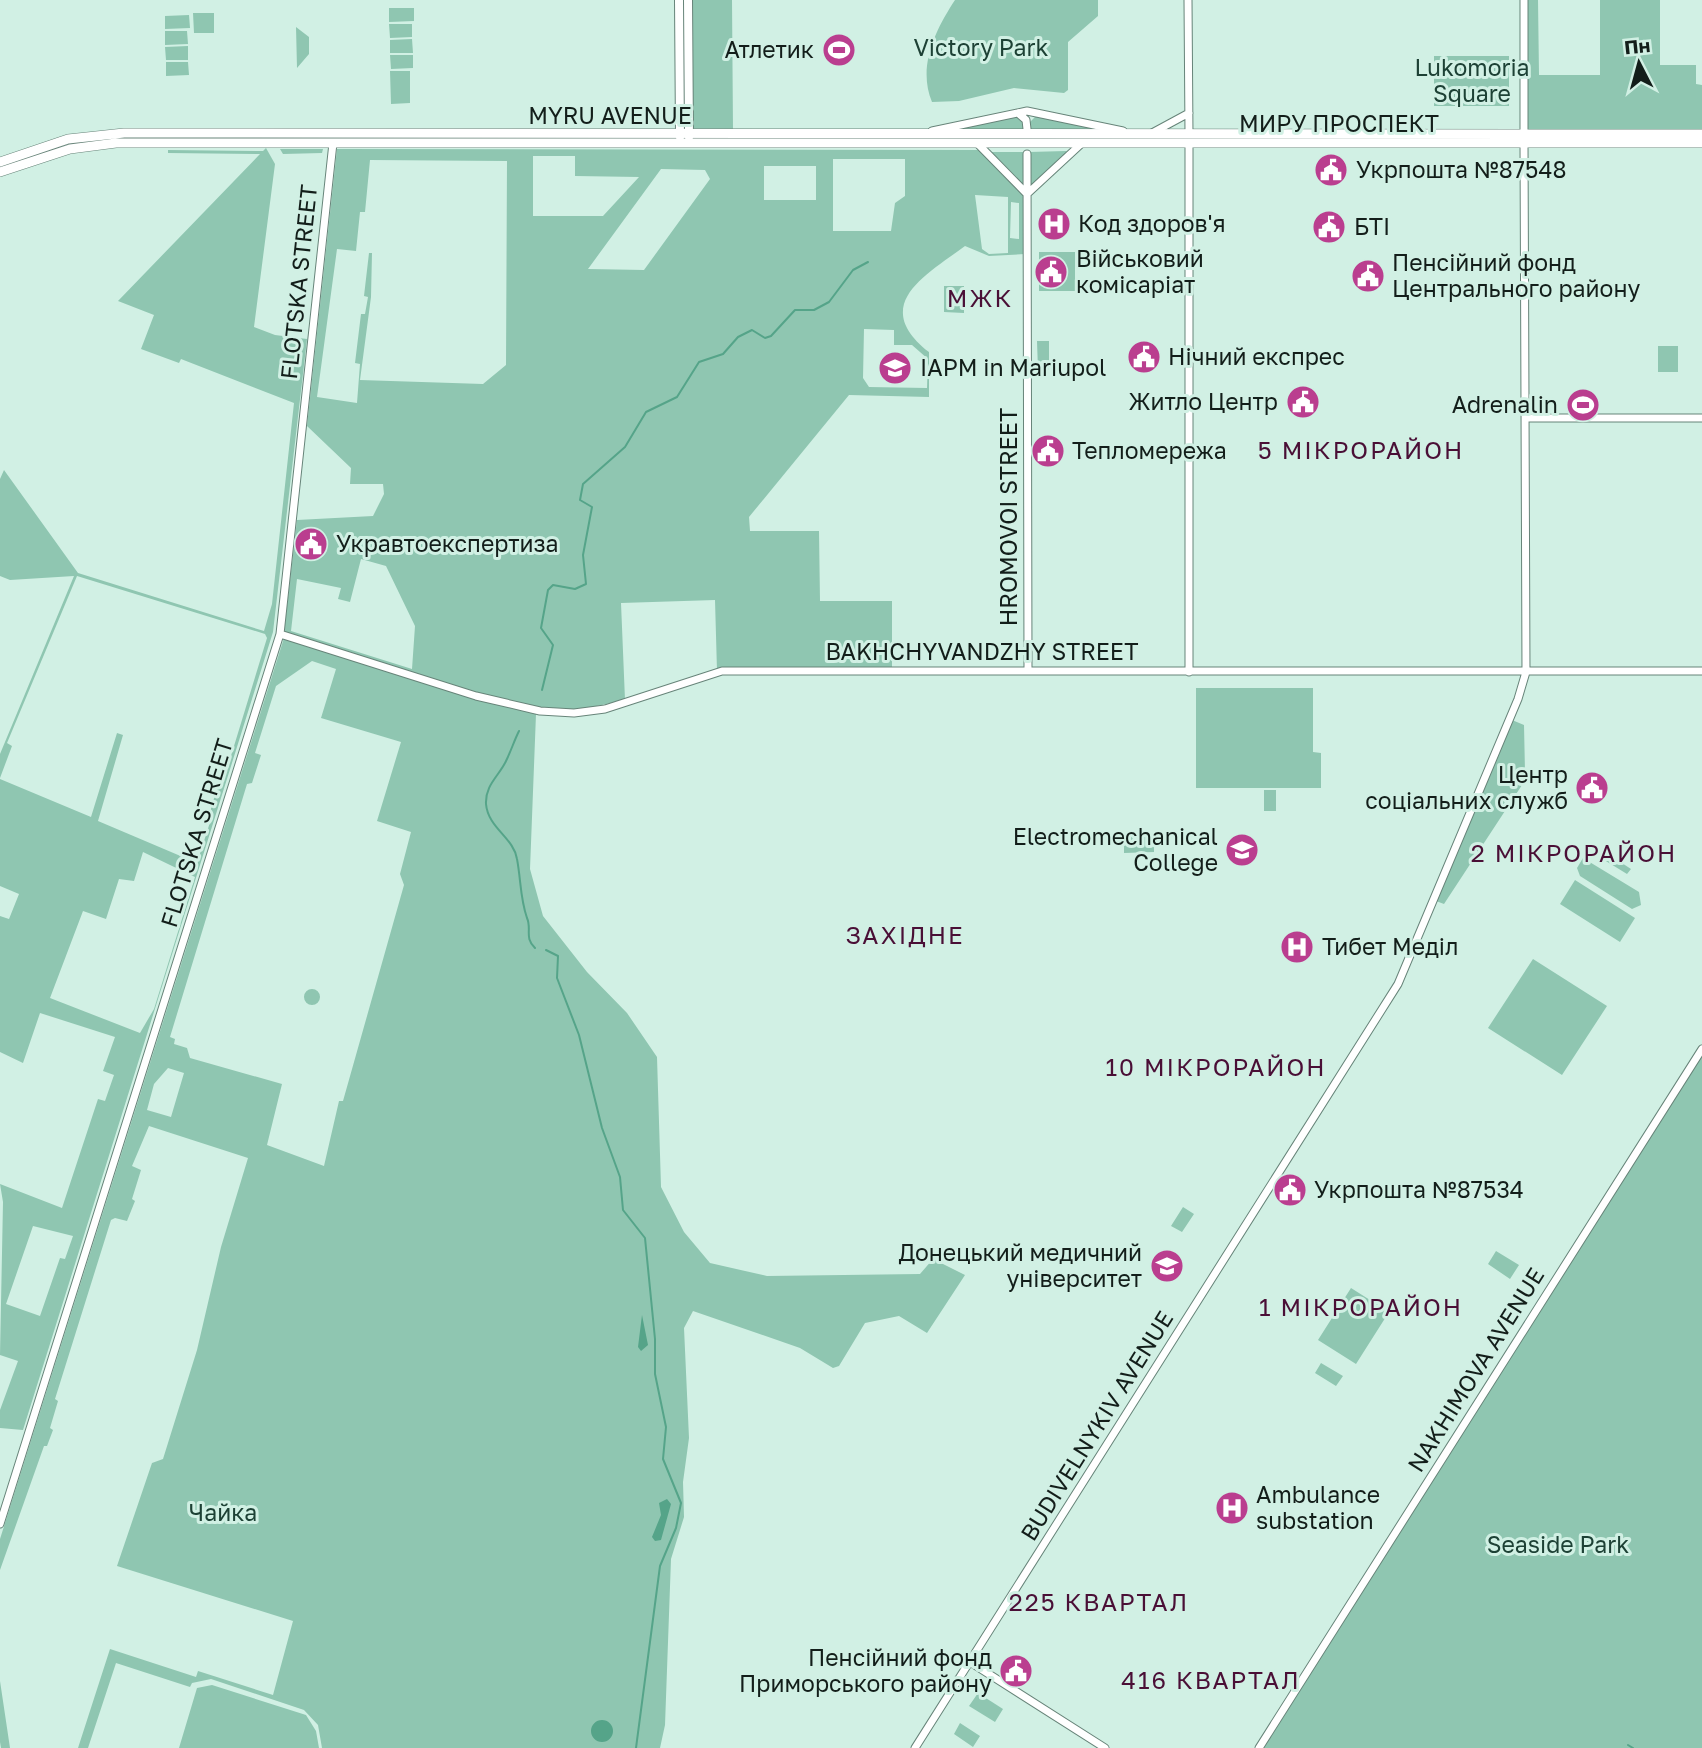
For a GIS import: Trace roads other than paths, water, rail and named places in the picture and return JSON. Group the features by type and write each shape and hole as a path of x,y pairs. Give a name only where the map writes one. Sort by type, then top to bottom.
{"highway":[{"path":"1524,139 1702,134"},
{"name":"MYRU AVENUE","path":"746,140 915,135 1144,135 1189,139"},
{"name":"MYRU AVENUE","path":"0,162 85,136 978,144 1080,144 1189,139 1524,139"},
{"name":"MYRU AVENUE","path":"0,172 94,144 215,139"},
{"path":"1524,139 1702,143"}],"main road":[{"path":"680,0 684,140"},
{"path":"684,140 688,0"}],"street":[{"path":"1188,0 1189,672"},
{"name":"BUDIVELNYKIV AVENUE","path":"915,1748 1398,984 1518,699 1526,672 1524,0"},
{"path":"915,135 1014,113 1041,113 1144,135 1189,113"},
{"path":"1014,113 1021,115 1027,126 1031,116 1041,113"},
{"name":"FLOTSKA STREET","path":"0,1524 280,634 334,139"},
{"path":"978,144 1027,194 1080,144"},
{"name":"HROMOVOI STREET","path":"1027,153 1028,671"},
{"path":"1525,418 1702,418"},
{"name":"BAKHCHYVANDZHY STREET","path":"280,634 487,699 540,711 573,713 605,709 722,671 1702,671"},
{"name":"NAKHIMOVA AVENUE","path":"1259,1748 1702,1049"},
{"path":"970,1662 1105,1748"}],"waterway":[{"path":"542,690 553,645 541,628 548,590 553,585 575,589 586,584 583,555 592,507 580,500 583,484 625,447 646,412 677,397 699,362 723,354 738,337 752,330 765,338 771,336 795,310 814,310 829,302 853,270 868,262"},
{"path":"519,731 506,761 490,786 486,804 491,820 515,852 529,937 535,948"},
{"path":"546,950 558,956 557,978 579,1035 602,1128 620,1177 623,1210 645,1238 655,1339 655,1374 666,1427 663,1459 681,1503 676,1528 660,1566 636,1748"},
{"path":"1628,1745 1633,1748"}],"place":[{"name":"Атлетик","path":"839,50"},
{"name":"Укрпошта №87548","path":"1331,170"},
{"name":"Код здоров'я","path":"1054,224"},
{"name":"БТІ","path":"1329,227"},
{"name":"Військовий комісаріат","path":"1051,272"},
{"name":"Пенсійний фонд Центрального району","path":"1368,276"},
{"name":"Нічний експрес","path":"1144,357"},
{"name":"IAPM in Mariupol","path":"895,368"},
{"name":"Житло Центр","path":"1303,402"},
{"name":"Adrenalin","path":"1583,405"},
{"name":"Тепломережа","path":"1048,451"},
{"name":"Укравтоекспертиза","path":"311,544"},
{"name":"Центр соціальних служб","path":"1592,788"},
{"name":"Electromechanical College","path":"1242,850"},
{"name":"Тибет Меділ","path":"1297,947"},
{"name":"Укрпошта №87534","path":"1290,1190"},
{"name":"Донецький медичний університет","path":"1167,1266"},
{"name":"Ambulance substation","path":"1232,1508"},
{"name":"Пенсійний фонд Приморського району","path":"1016,1671"}],"district":[{"name":"МЖК","path":"980,299"},
{"name":"5 МІКРОРАЙОН","path":"1361,451"},
{"name":"2 МІКРОРАЙОН","path":"1574,854"},
{"name":"ЗАХІДНЕ","path":"905,936"},
{"name":"10 МІКРОРАЙОН","path":"1216,1068"},
{"name":"1 МІКРОРАЙОН","path":"1361,1308"},
{"name":"225 КВАРТАЛ","path":"1099,1603"},
{"name":"416 КВАРТАЛ","path":"1211,1681"}],"park label":[{"name":"Victory Park","path":"981,48"},
{"name":"Lukomoria Square","path":"1472,81"},
{"name":"Чайка","path":"223,1513"},
{"name":"Seaside Park","path":"1558,1545"}]}
